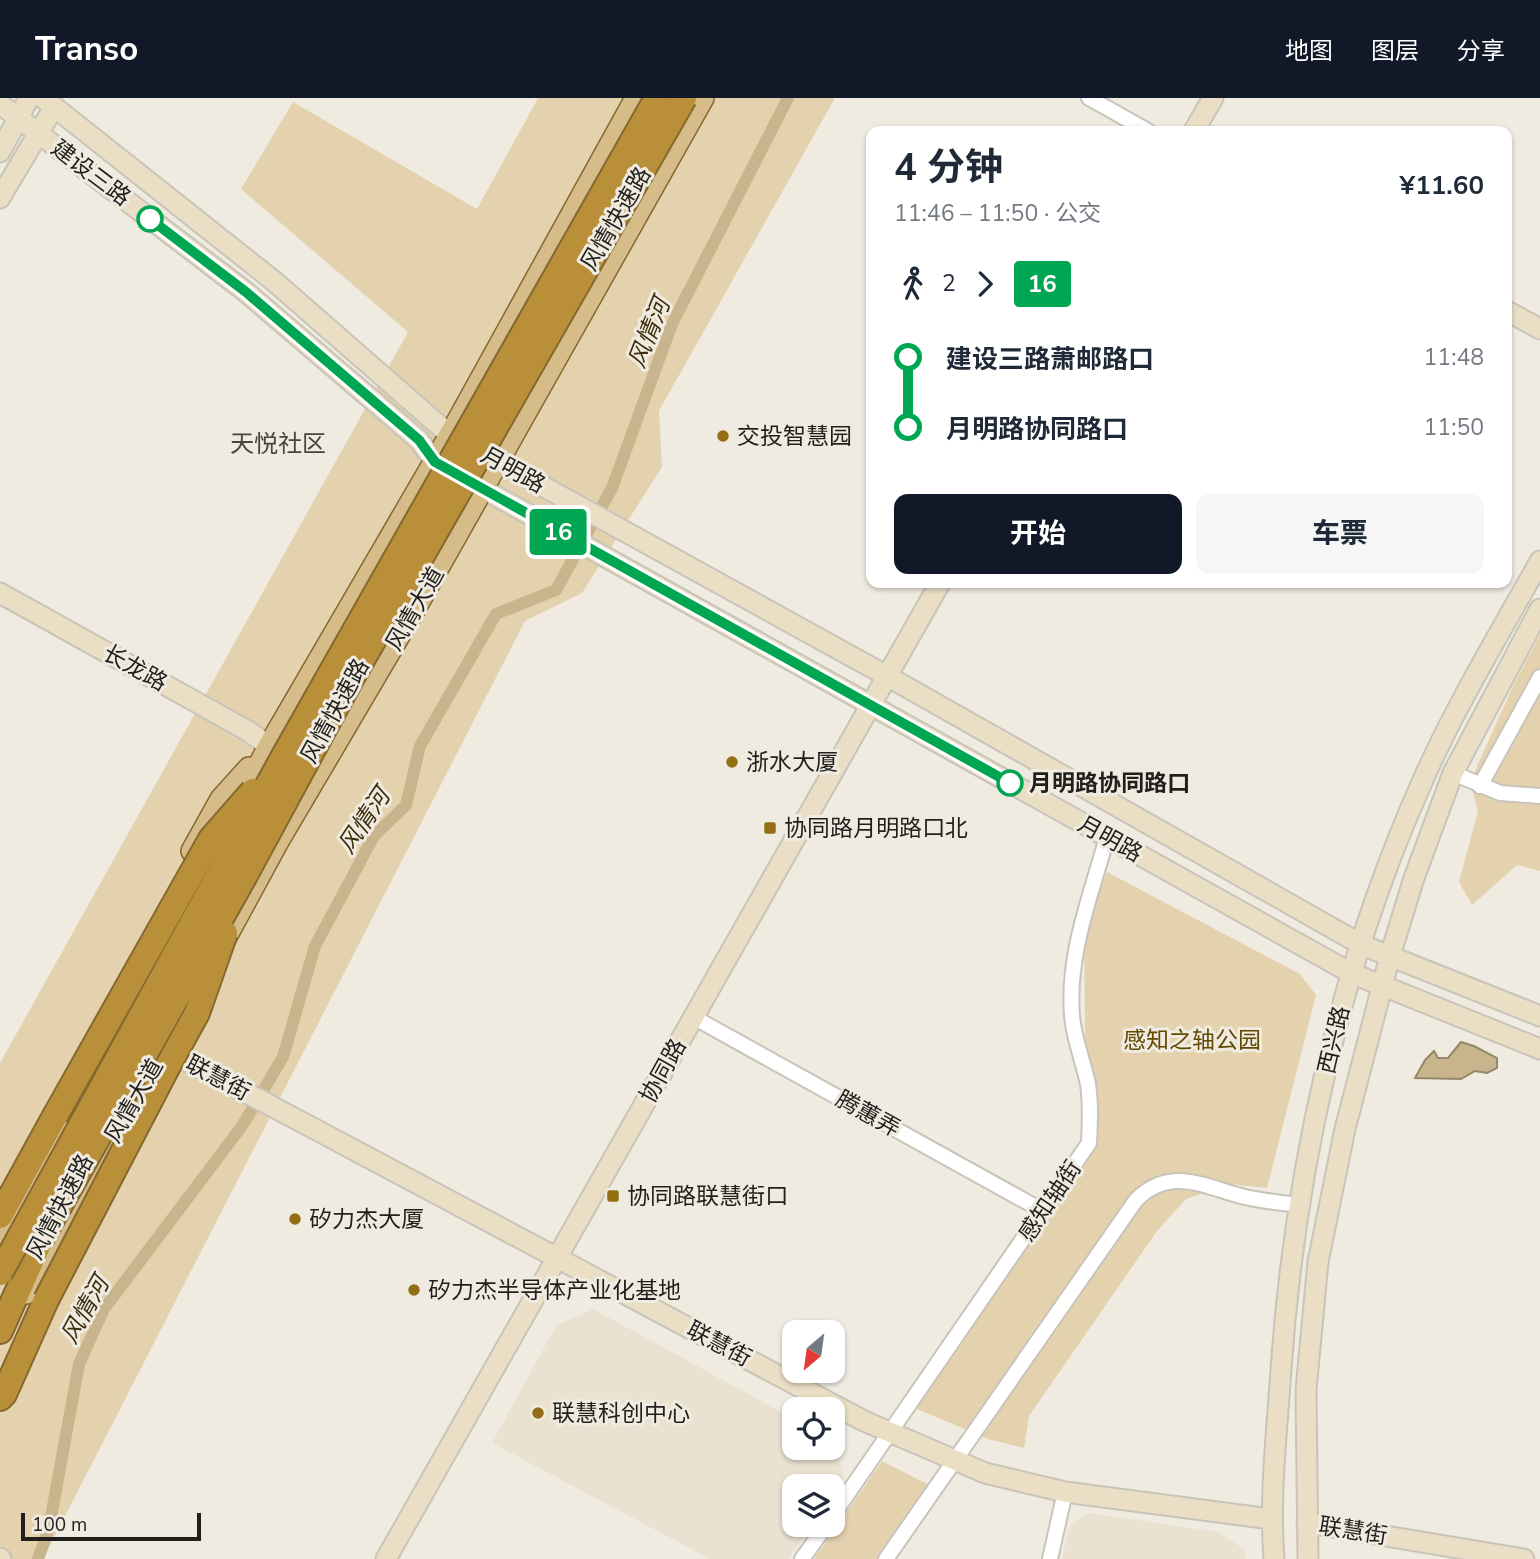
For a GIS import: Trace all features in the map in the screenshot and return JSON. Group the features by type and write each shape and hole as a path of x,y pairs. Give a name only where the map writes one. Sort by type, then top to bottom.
{"highway":[{"name":"风情快速路","path":"0,1273 277,750 657,98"},
{"name":"风情快速路","path":"0,1331 41,1239 243,879 350,681 684,98"},
{"path":"0,1216 211,839 277,750"},
{"path":"0,1398 46,1300 197,1013 243,879"}],"main road":[{"path":"0,1247 636,98"},
{"name":"风情大道","path":"0,1337 39,1272 277,843 416,607 703,98"},
{"path":"0,1201 220,799 277,750"}],"street":[{"path":"0,152 29,98"},
{"path":"1089,98 1139,126"},
{"path":"1198,126 1213,98"},
{"path":"0,198 40,134 49,102"},
{"name":"建设三路","path":"49,102 275,282 450,435"},
{"name":"建设三路","path":"0,104 246,292 419,440 435,462"},
{"path":"1512,314 1540,328"},
{"name":"月明路","path":"450,435 887,676 1362,944 1540,1016"},
{"name":"月明路","path":"435,462 1351,973 1540,1049"},
{"name":"西兴路","path":"1274,1559 1271,1519 1285,1318 1307,1155 1351,973 1388,865 1423,779 1461,703 1540,561"},
{"name":"协同路","path":"386,1559 937,588"},
{"name":"长龙路","path":"0,593 248,731 277,750"},
{"name":"西兴路","path":"1308,1559 1306,1390 1318,1262 1345,1129 1384,988 1390,956 1414,878 1453,773 1540,609"},
{"path":"1480,786 1540,677"},
{"path":"1453,773 1500,793 1540,796"},
{"name":"感知轴街","path":"845,1498 1089,1143 1088,1083 1072,1016 1073,964 1107,837"},
{"name":"腾蕙弄","path":"693,1017 1043,1211"},
{"name":"联慧街","path":"164,1049 864,1421 985,1473 1065,1492 1271,1519"},
{"path":"886,1559 1136,1200 1148,1188 1166,1182 1192,1181 1242,1197 1300,1205"},
{"path":"1050,1559 1065,1492"},
{"name":"联慧街","path":"1307,1524 1524,1559"},
{"path":"802,1559 818,1537"}],"shaded area":[{"path":"1461,1042 1497,1058 1497,1068 1487,1073 1475,1071 1461,1079 1415,1078 1425,1060 1434,1051 1438,1058 1448,1058"},
{"path":"593,1309 782,1412 782,1460 840,1460 842,1474 782,1474 782,1537 803,1537 788,1559 710,1559 492,1443 556,1326"},
{"path":"1088,1513 1218,1532 1244,1549 1245,1559 1062,1559 1069,1527"}],"green space":[{"path":"538,98 835,98 659,411 662,467 582,593 525,621 43,1559 0,1559 0,1063 408,332 241,189 293,102 477,209"},
{"path":"1540,635 1540,871 1517,865 1472,905 1459,882 1478,811 1470,782 1513,686"},
{"name":"感知之轴公园","path":"1107,872 1300,974 1316,995 1267,1188 1230,1184 1186,1199 1157,1231 1029,1416 1024,1448 988,1439 917,1409 923,1394 1037,1206 1086,1135 1084,926"},
{"path":"882,1461 929,1485 878,1559 814,1559 829,1537 845,1537 845,1514"}],"waterway":[{"name":"风情河","path":"38,1559 49,1528 79,1364 104,1309 242,1126 283,1057 315,946 374,836 406,805 420,746 496,614 556,590 612,488 672,324 788,98"}],"bus line":[{"name":"16","path":"150,219 246,292 419,440 435,462 1010,783"}],"place":[{"name":"交投智慧园","path":"723,436"},
{"name":"浙水大厦","path":"732,762"},
{"name":"月明路协同路口","path":"1010,783"},
{"name":"协同路月明路口北","path":"770,828"},
{"name":"协同路联慧街口","path":"613,1196"},
{"name":"矽力杰大厦","path":"295,1219"},
{"name":"矽力杰半导体产业化基地","path":"414,1290"},
{"name":"联慧科创中心","path":"538,1413"}],"district":[{"name":"天悦社区","path":"278,444"}]}
